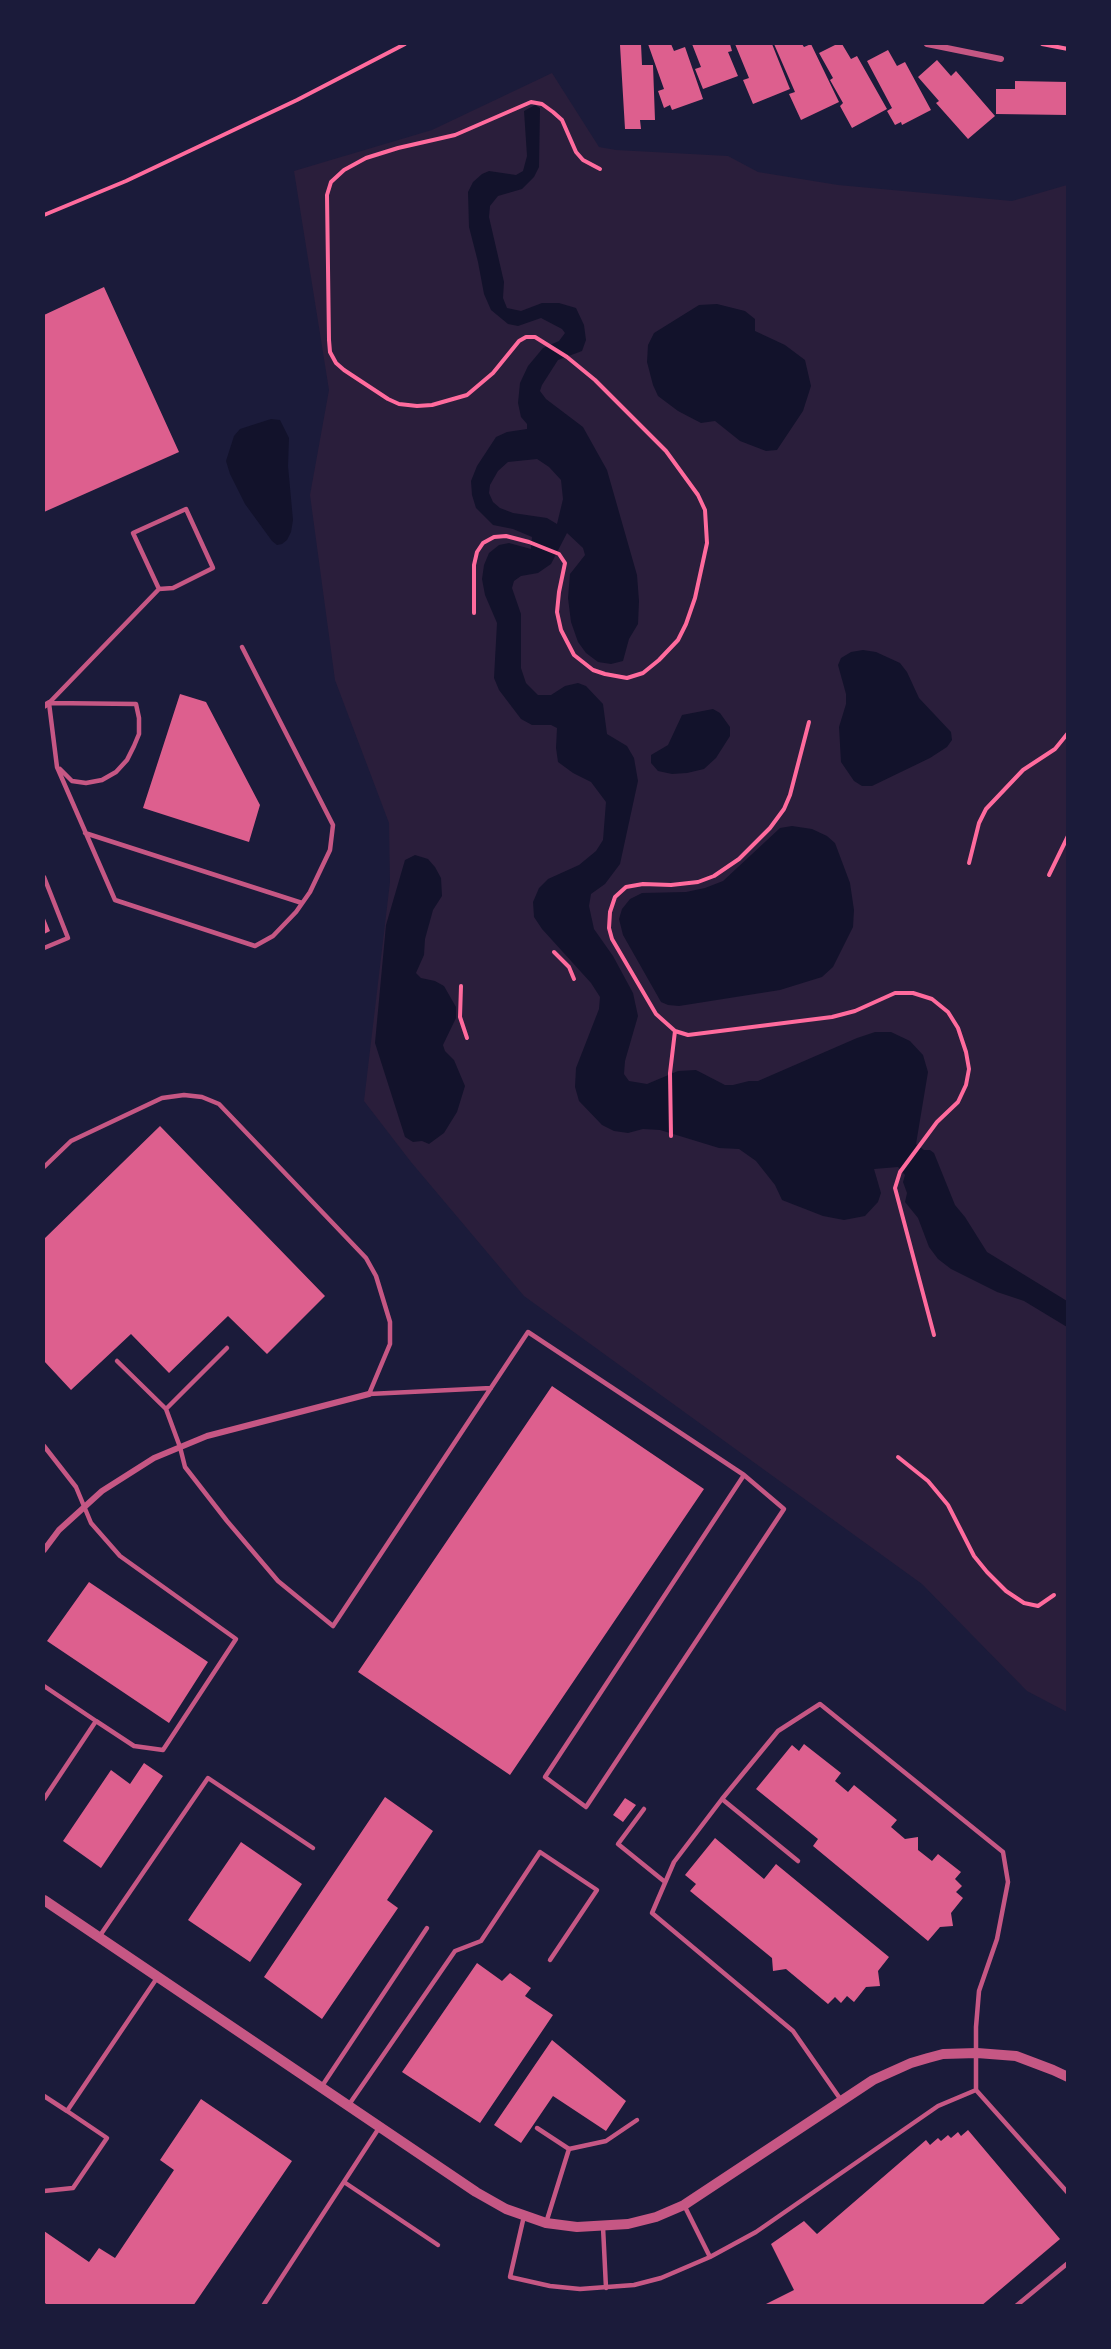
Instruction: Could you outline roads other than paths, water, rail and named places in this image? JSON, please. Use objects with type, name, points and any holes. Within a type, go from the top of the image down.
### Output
[{"type":"street","points":[[927,44],[1001,59]]},
{"type":"street","points":[[967,53],[969,44]]},
{"type":"street","points":[[44,1550],[59,1530],[84,1506],[102,1491],[153,1458],[207,1436],[369,1394]]},
{"type":"street","points":[[44,1900],[476,2192],[506,2209],[546,2223],[577,2227],[628,2224],[656,2217],[684,2205],[843,2102],[873,2080],[911,2063],[943,2055],[977,2052],[1016,2056],[1068,2077]]},
{"type":"lane","points":[[46,705],[159,589],[173,588],[213,568],[186,509],[133,533],[159,589]]},
{"type":"lane","points":[[46,705],[57,767],[115,900],[255,946],[273,936],[302,903],[320,875],[330,850],[333,825],[242,647]]},
{"type":"lane","points":[[46,705],[136,704],[139,718],[139,734],[134,746],[127,760],[116,772],[102,780],[86,783],[72,781],[57,767]]},
{"type":"lane","points":[[86,833],[302,903]]},
{"type":"lane","points":[[44,877],[68,938],[44,948]]},
{"type":"lane","points":[[44,1167],[70,1141],[162,1098],[184,1095],[202,1097],[219,1104],[366,1258],[376,1276],[390,1322],[390,1344],[369,1394],[491,1388]]},
{"type":"lane","points":[[117,1360],[166,1409],[185,1467],[227,1521],[278,1581],[333,1626],[528,1332],[744,1475],[784,1509],[586,1807],[545,1777],[744,1475]]},
{"type":"lane","points":[[166,1409],[227,1348]]},
{"type":"lane","points":[[44,1446],[76,1487],[91,1523],[120,1556],[236,1639],[163,1750],[134,1746],[44,1686]]},
{"type":"lane","points":[[843,2102],[793,2031],[652,1913],[674,1862],[722,1799],[778,1731],[820,1704],[1003,1852],[1008,1882],[997,1939],[979,1990],[976,2027],[976,2090],[1068,2193]]},
{"type":"lane","points":[[44,1799],[96,1721]]},
{"type":"lane","points":[[99,1937],[208,1778],[313,1848]]},
{"type":"lane","points":[[722,1799],[798,1861]]},
{"type":"lane","points":[[645,1809],[618,1844],[665,1882]]},
{"type":"lane","points":[[348,2106],[454,1951],[481,1941],[540,1852],[597,1890],[550,1960]]},
{"type":"lane","points":[[321,2088],[427,1928]]},
{"type":"lane","points":[[67,2111],[158,1977]]},
{"type":"lane","points":[[524,2216],[510,2277],[550,2286],[606,2288],[634,2285],[661,2278],[710,2257],[756,2232],[938,2106],[976,2090]]},
{"type":"lane","points":[[44,2096],[107,2138],[73,2188],[44,2191]]},
{"type":"lane","points":[[537,2128],[569,2149],[606,2141],[637,2120]]},
{"type":"lane","points":[[263,2306],[380,2128]]},
{"type":"lane","points":[[546,2223],[569,2149]]},
{"type":"lane","points":[[344,2182],[438,2245]]},
{"type":"lane","points":[[684,2205],[710,2257]]},
{"type":"lane","points":[[603,2227],[606,2288]]},
{"type":"lane","points":[[1017,2306],[1068,2262]]}]
